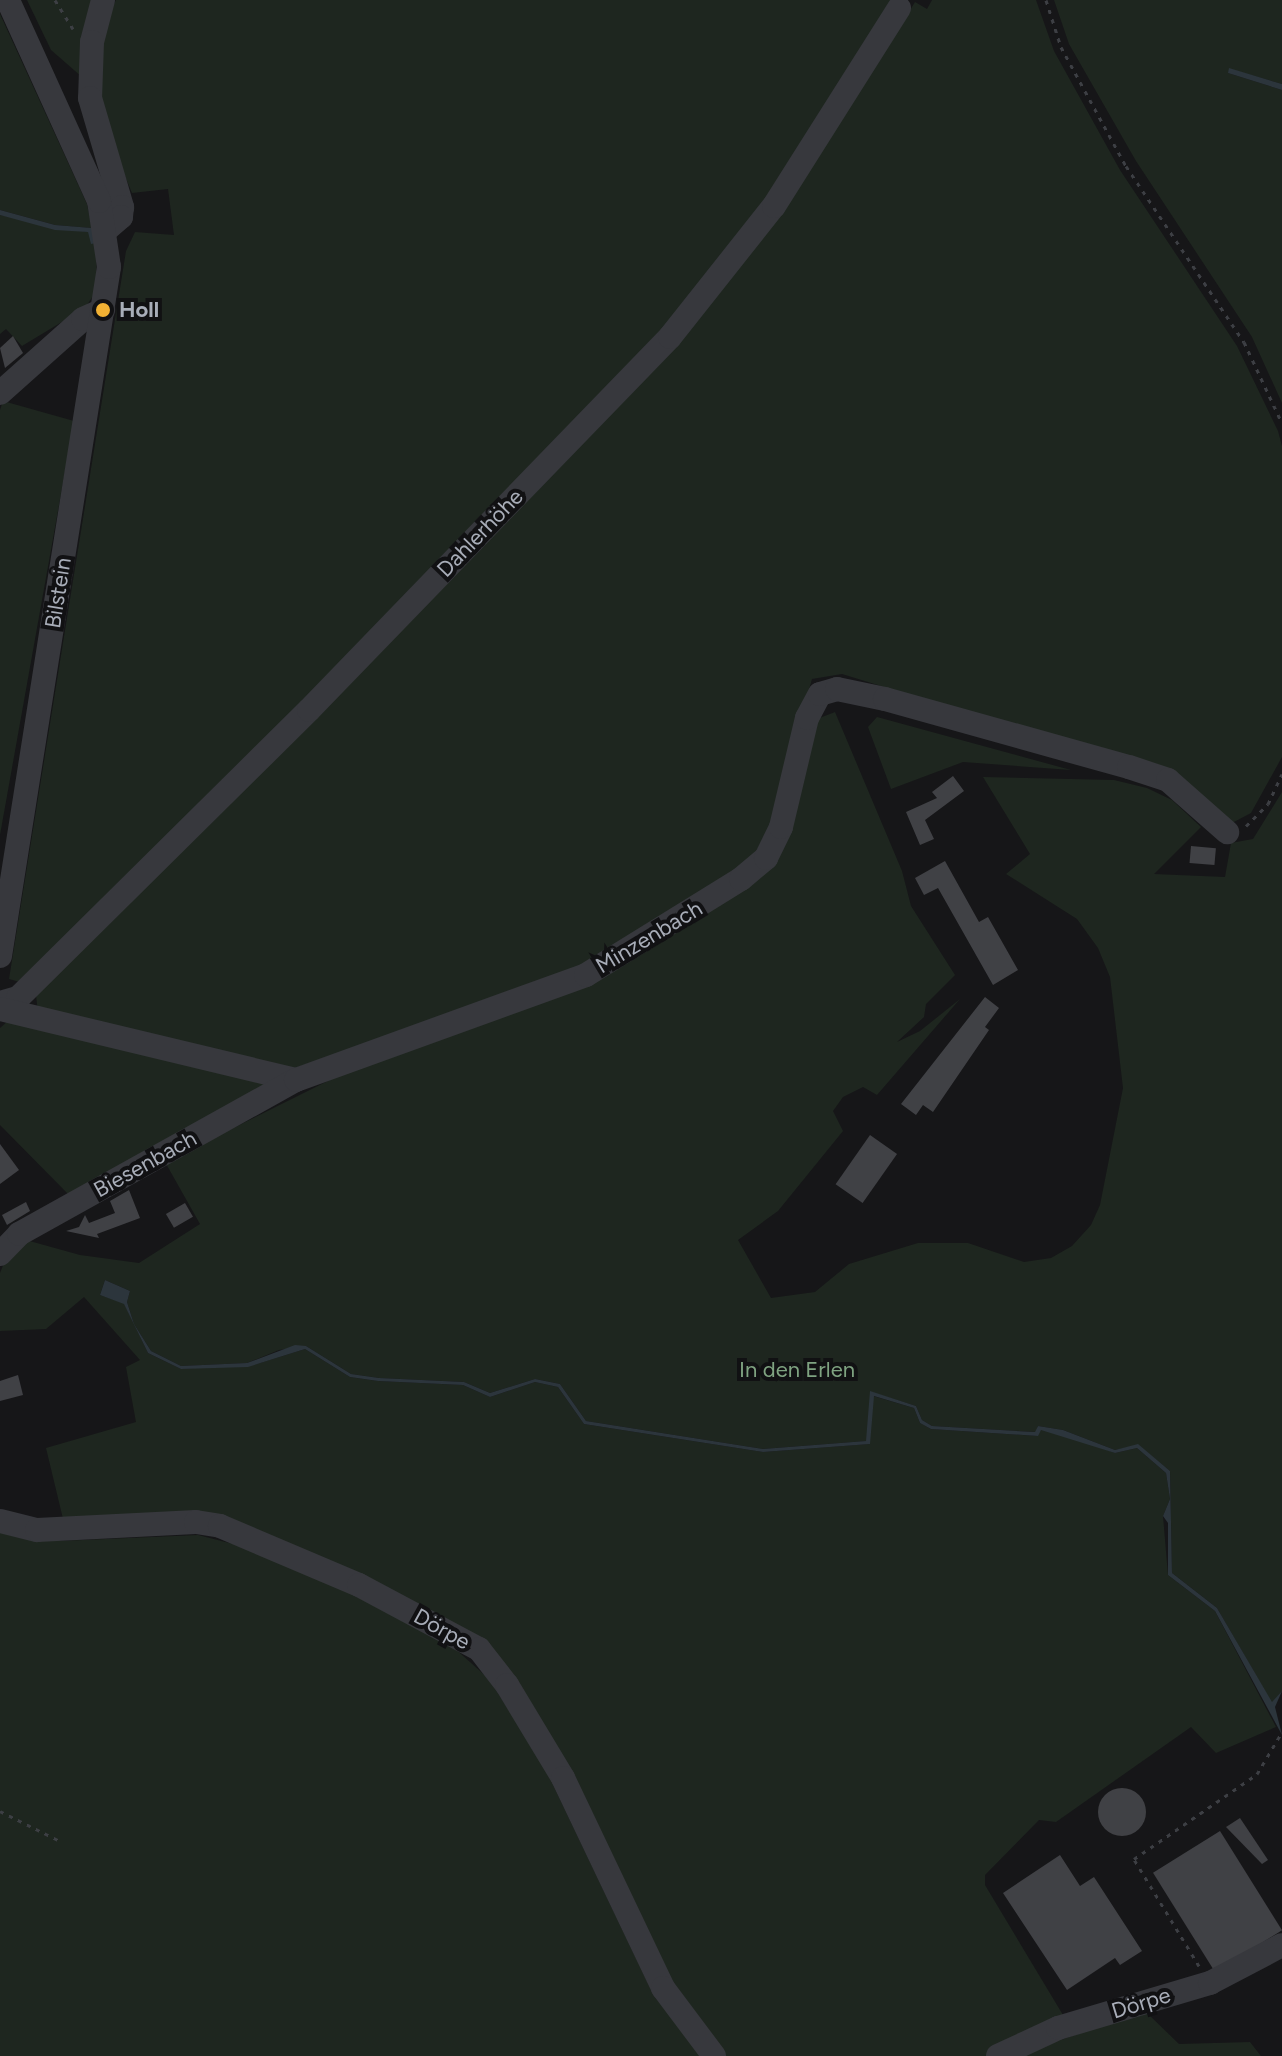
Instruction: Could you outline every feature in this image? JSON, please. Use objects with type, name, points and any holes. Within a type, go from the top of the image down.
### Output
[{"type":"street","name":"Bilstein","points":[[0,956],[103,310],[107,229],[8,0]]},
{"type":"street","name":"Bilstein","points":[[103,0],[91,55],[93,121],[122,207],[121,217],[107,229]]},
{"type":"street","name":"Dahlerhöhe","points":[[0,1003],[18,998],[298,721],[670,337],[774,206],[899,8]]},
{"type":"street","points":[[0,393],[83,319],[103,310]]},
{"type":"street","name":"Minzenbach","points":[[296,1080],[586,975],[741,879],[766,858],[781,827],[807,718],[820,694],[837,689],[1168,780],[1227,832]]},
{"type":"street","points":[[0,1009],[296,1080]]},
{"type":"street","name":"Biesenbach","points":[[0,1254],[19,1234],[296,1080]]},
{"type":"street","name":"Dörpe","points":[[0,1521],[37,1530],[196,1522],[220,1526],[359,1585],[479,1649],[507,1685],[563,1778],[645,1957],[714,2056]]},
{"type":"street","name":"Dörpe","points":[[998,2056],[1058,2028],[1210,1983],[1282,1945]]},
{"type":"path","points":[[55,0],[91,55]]},
{"type":"path","points":[[1046,0],[1061,47],[1126,166],[1244,342],[1282,423]]},
{"type":"path","points":[[1227,832],[1255,820],[1282,774]]},
{"type":"path","points":[[1210,1983],[1134,1859],[1257,1774],[1280,1734]]},
{"type":"path","points":[[0,1811],[60,1841]]},
{"type":"green space","points":[[27,0],[95,0],[82,77],[51,50]]},
{"type":"green space","points":[[116,0],[897,0],[766,201],[665,326],[302,706],[23,983],[9,979],[126,251],[135,232],[174,235],[168,189],[132,193],[102,121],[98,77],[104,24]]},
{"type":"green space","points":[[932,0],[1036,0],[1054,51],[1120,170],[1237,346],[1278,431],[1282,446],[1282,757],[1251,813],[1232,823],[1077,746],[842,674],[812,679],[770,826],[752,859],[563,977],[292,1069],[38,1013],[36,995],[682,340],[882,56],[915,2],[927,9]]},
{"type":"green space","points":[[1054,0],[1282,0],[1282,84],[1230,69],[1228,73],[1282,90],[1282,403],[1252,337],[1136,161],[1069,44]]},
{"type":"green space","points":[[0,14],[87,204],[92,228],[55,225],[0,210]]},
{"type":"green space","points":[[0,215],[88,232],[96,243],[97,290],[85,308],[22,346],[6,329],[0,334]]},
{"type":"green space","points":[[3,401],[74,421],[0,835],[0,410]]},
{"type":"green space","name":"In den Erlen","points":[[835,712],[902,871],[911,906],[955,975],[926,1004],[924,1017],[897,1042],[920,1031],[960,999],[877,1095],[863,1087],[843,1097],[833,1111],[843,1131],[778,1211],[738,1240],[771,1298],[815,1292],[849,1264],[918,1243],[968,1243],[1024,1262],[1051,1258],[1072,1246],[1091,1225],[1100,1205],[1123,1088],[1110,977],[1098,948],[1077,919],[1006,874],[1030,854],[983,777],[1114,780],[1147,788],[1172,800],[1201,827],[1154,874],[1225,877],[1231,843],[1253,839],[1282,792],[1282,1691],[1272,1703],[1217,1608],[1172,1573],[1170,1471],[1138,1445],[1115,1450],[1063,1430],[1038,1426],[1036,1432],[932,1426],[922,1420],[916,1406],[871,1392],[867,1441],[763,1449],[586,1421],[560,1384],[535,1379],[490,1393],[464,1382],[351,1374],[306,1346],[279,1350],[247,1363],[181,1366],[151,1351],[134,1325],[148,1353],[181,1369],[260,1363],[305,1349],[350,1377],[463,1385],[490,1397],[535,1382],[558,1387],[584,1424],[763,1452],[869,1444],[873,1396],[914,1408],[920,1423],[931,1429],[1037,1436],[1040,1429],[1062,1433],[1115,1453],[1137,1448],[1166,1473],[1170,1499],[1163,1516],[1168,1575],[1215,1611],[1276,1727],[1216,1753],[1191,1727],[1056,1822],[1039,1820],[985,1875],[985,1885],[1066,2020],[987,2056],[725,2056],[669,1988],[505,1668],[229,1520],[64,1523],[46,1448],[136,1422],[126,1367],[140,1360],[84,1297],[46,1329],[0,1331],[0,1273],[6,1258],[26,1240],[80,1255],[139,1263],[200,1224],[165,1162],[370,1060],[587,983],[774,862],[817,719]],"holes":[[[105,1280],[130,1291],[127,1302],[134,1324],[124,1303],[100,1295]]]},
{"type":"green space","points":[[877,717],[1071,770],[963,762],[891,789],[868,727]]},
{"type":"green space","points":[[10,1019],[273,1086],[69,1195],[0,1125],[0,1028]]},
{"type":"green space","points":[[0,1530],[60,1541],[198,1535],[241,1546],[336,1586],[452,1646],[489,1679],[544,1766],[654,1996],[702,2056],[0,2056]]},
{"type":"green space","points":[[1145,2011],[1179,2044],[1250,2042],[1261,2056],[1014,2056]]},
{"type":"shaded area","points":[[1229,68],[1282,84],[1282,90],[1228,73]]},
{"type":"shaded area","points":[[0,210],[55,225],[92,228],[96,243],[91,244],[88,232],[55,230],[0,215]]},
{"type":"shaded area","points":[[105,1280],[130,1291],[127,1302],[134,1324],[151,1351],[181,1366],[247,1363],[295,1345],[306,1346],[351,1374],[464,1382],[490,1393],[535,1379],[560,1384],[586,1421],[763,1449],[866,1441],[870,1391],[916,1406],[922,1420],[932,1426],[1035,1432],[1038,1426],[1063,1430],[1115,1450],[1138,1444],[1170,1471],[1172,1573],[1217,1608],[1272,1702],[1282,1691],[1275,1707],[1282,1735],[1215,1611],[1168,1575],[1168,1523],[1163,1516],[1170,1499],[1166,1473],[1137,1448],[1115,1453],[1041,1430],[1038,1436],[931,1429],[920,1423],[914,1408],[874,1396],[870,1444],[763,1452],[584,1424],[558,1387],[535,1382],[490,1397],[463,1385],[350,1377],[305,1349],[248,1367],[181,1369],[148,1353],[124,1304],[100,1295]]},
{"type":"building","points":[[13,336],[23,353],[5,368],[0,348]]},
{"type":"building","points":[[953,776],[964,791],[925,820],[934,839],[920,845],[906,812],[937,798],[932,792]]},
{"type":"building","points":[[1191,846],[1216,848],[1214,865],[1190,863]]},
{"type":"building","points":[[945,861],[979,922],[988,917],[1018,970],[993,985],[938,888],[924,895],[915,878]]},
{"type":"building","points":[[985,997],[999,1008],[985,1027],[989,1030],[933,1112],[923,1105],[916,1115],[901,1104]]},
{"type":"building","points":[[870,1135],[897,1154],[863,1203],[836,1184]]},
{"type":"building","points":[[0,1144],[19,1170],[0,1184]]},
{"type":"building","points":[[129,1190],[140,1218],[97,1234],[99,1238],[66,1231],[79,1227],[85,1215],[89,1223],[115,1213],[110,1201]]},
{"type":"building","points":[[26,1202],[30,1211],[7,1225],[2,1215]]},
{"type":"building","points":[[185,1203],[193,1217],[174,1228],[166,1214]]},
{"type":"building","points":[[18,1375],[23,1395],[0,1401],[0,1381]]},
{"type":"building","points":[[1122,1788],[1139,1795],[1146,1812],[1139,1829],[1122,1836],[1105,1829],[1098,1812],[1105,1795]]},
{"type":"building","points":[[1240,1818],[1268,1860],[1262,1864],[1226,1827]]},
{"type":"building","points":[[1220,1831],[1282,1930],[1215,1972],[1153,1873]]},
{"type":"building","points":[[1060,1855],[1080,1886],[1094,1877],[1142,1951],[1120,1965],[1115,1958],[1067,1990],[1003,1893]]},
{"type":"place","name":"Holl","points":[[103,310]]}]
